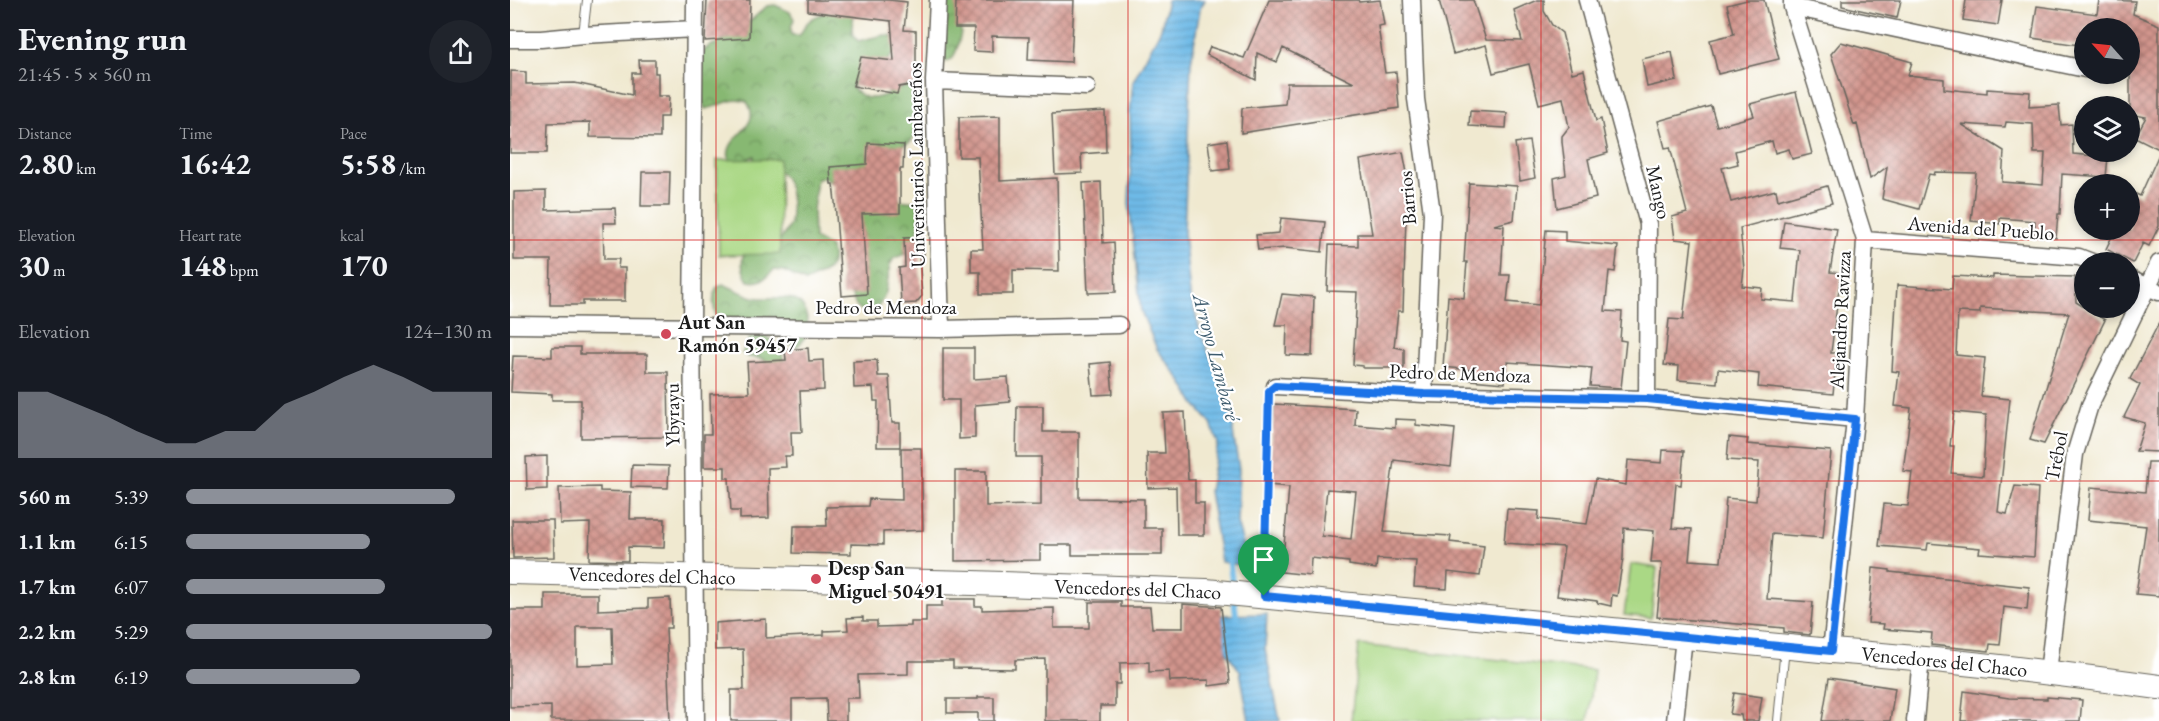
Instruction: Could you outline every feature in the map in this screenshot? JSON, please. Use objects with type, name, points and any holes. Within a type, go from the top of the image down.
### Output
[{"type":"street","name":"Ybyrayu","points":[[695,0],[692,326],[696,721]]},
{"type":"street","name":"Universitarios Lambareños","points":[[938,0],[934,81],[940,329]]},
{"type":"street","name":"Barrios","points":[[1412,0],[1416,99],[1432,213],[1424,394]]},
{"type":"street","name":"Mango","points":[[1587,0],[1648,224],[1647,399]]},
{"type":"street","points":[[1792,4],[2074,67]]},
{"type":"street","name":"Alejandro Ravizza","points":[[1792,4],[1865,240],[1855,419],[1831,651]]},
{"type":"street","points":[[510,39],[694,29]]},
{"type":"street","points":[[934,81],[1087,87]]},
{"type":"street","name":"Avenida del Pueblo","points":[[1865,240],[2074,257]]},
{"type":"street","name":"Trébol","points":[[2048,672],[2075,454],[2090,405],[2153,289],[2159,263]]},
{"type":"street","name":"Pedro de Mendoza","points":[[510,325],[940,329],[1119,325]]},
{"type":"street","name":"Pedro de Mendoza","points":[[1275,386],[1424,394],[1647,399],[1855,419]]},
{"type":"street","name":"Vencedores del Chaco","points":[[510,572],[1206,591],[1921,658],[2159,687]]},
{"type":"street","points":[[1675,721],[1684,637]]},
{"type":"street","points":[[1915,721],[1921,658]]},
{"type":"lane","points":[[583,35],[587,0]]},
{"type":"lane","points":[[1778,721],[1785,647]]},
{"type":"path","points":[[1260,596],[1269,391],[1275,386]]},
{"type":"green space","points":[[942,0],[966,0],[960,17],[961,33],[957,49],[953,58],[947,62],[941,57]]},
{"type":"green space","points":[[775,5],[790,12],[794,19],[791,27],[792,35],[800,35],[808,22],[818,15],[855,9],[852,29],[858,41],[884,35],[895,36],[899,43],[886,62],[855,79],[852,87],[859,94],[873,98],[910,85],[918,88],[919,94],[916,132],[910,142],[878,153],[875,168],[839,182],[831,183],[825,177],[817,178],[813,210],[814,239],[829,246],[832,260],[828,269],[805,282],[784,271],[774,270],[759,281],[748,281],[742,264],[747,248],[771,239],[781,239],[788,229],[791,204],[789,190],[781,173],[754,163],[754,156],[732,166],[729,156],[730,147],[750,120],[751,112],[747,102],[730,101],[705,109],[697,85],[696,58],[708,47],[724,40],[749,22],[767,6]]},
{"type":"green space","points":[[779,159],[780,254],[719,255],[717,160]]},
{"type":"green space","points":[[898,200],[917,202],[919,221],[916,240],[911,252],[894,258],[890,265],[886,292],[879,306],[863,311],[856,306],[850,291],[862,209]]},
{"type":"green space","points":[[723,284],[753,297],[786,298],[799,302],[804,308],[808,322],[803,340],[797,347],[789,344],[787,336],[721,330],[714,309],[714,294],[716,288]]},
{"type":"green space","points":[[765,336],[781,350],[783,363],[777,367],[763,359],[748,357],[742,353],[750,338]]},
{"type":"green space","points":[[1631,564],[1657,568],[1651,618],[1624,615]]},
{"type":"green space","points":[[1359,645],[1594,670],[1588,721],[1351,721]]},
{"type":"water","points":[[1167,0],[1205,0],[1200,9],[1191,63],[1184,232],[1190,295],[1201,334],[1234,413],[1233,432],[1239,469],[1237,523],[1250,566],[1221,562],[1209,491],[1218,443],[1211,424],[1157,349],[1141,311],[1129,203],[1130,113],[1133,81],[1161,29]]},
{"type":"water","points":[[1267,614],[1265,649],[1280,721],[1249,721],[1240,671],[1223,647],[1221,615]]},
{"type":"building","points":[[707,0],[750,0],[749,38],[705,41]]},
{"type":"building","points":[[808,0],[907,2],[904,30],[916,31],[916,84],[899,87],[897,94],[853,86],[861,57],[894,61],[891,21],[808,11]]},
{"type":"building","points":[[970,0],[1074,0],[1071,62],[1028,60],[1029,37],[992,36],[992,52],[973,51],[974,28],[955,28],[956,2],[970,2]]},
{"type":"building","points":[[1269,0],[1358,0],[1359,2],[1380,0],[1384,25],[1378,26],[1385,73],[1396,72],[1399,108],[1241,133],[1242,108],[1285,104],[1287,83],[1354,83],[1283,48],[1277,62],[1257,53],[1256,80],[1207,55],[1210,47],[1244,58]]},
{"type":"building","points":[[1439,0],[1473,0],[1486,40],[1522,41],[1514,10],[1537,0],[1544,0],[1544,11],[1552,25],[1562,33],[1572,73],[1584,70],[1596,121],[1601,119],[1608,153],[1588,159],[1596,198],[1557,208],[1554,178],[1566,175],[1562,136],[1569,127],[1563,98],[1539,104],[1529,64],[1493,73],[1486,45],[1453,54]]},
{"type":"building","points":[[1747,0],[1764,0],[1779,59],[1718,74],[1710,40],[1734,34],[1727,5]]},
{"type":"building","points":[[1842,0],[1901,0],[1897,18],[1842,6]]},
{"type":"building","points":[[1966,0],[2002,0],[1998,25],[1963,20]]},
{"type":"building","points":[[2099,0],[2135,1],[2133,14],[2159,25],[2159,149],[2140,140],[2140,128],[2146,117],[2140,116],[2140,96],[2130,96],[2130,84],[2140,84],[2140,18],[2074,18],[2074,44],[2032,38],[2037,6],[2097,14]]},
{"type":"building","points":[[1841,42],[1912,62],[1908,75],[1944,79],[1944,89],[1987,93],[1987,89],[2030,92],[2029,107],[2059,105],[2061,125],[2072,124],[2074,162],[2108,162],[2106,174],[2062,174],[2056,238],[2034,236],[2035,221],[2000,218],[2000,224],[1971,221],[1976,173],[1935,172],[1934,175],[1929,174],[1919,209],[1882,199],[1887,167],[1870,179],[1857,124],[1854,125],[1831,54]],"holes":[[[2006,122],[2033,124],[2034,153],[2045,153],[2043,185],[2002,182],[2004,151],[1961,124],[2005,127]]]},
{"type":"building","points":[[1672,52],[1677,80],[1647,87],[1642,59]]},
{"type":"building","points":[[639,60],[655,60],[655,73],[658,73],[658,96],[669,96],[668,117],[660,117],[660,138],[590,137],[590,122],[548,123],[547,153],[510,153],[511,71],[526,72],[526,84],[575,83],[632,95],[632,73],[640,73]]},
{"type":"building","points":[[1796,92],[1812,154],[1792,159],[1789,149],[1775,153],[1772,141],[1735,151],[1738,164],[1722,168],[1731,202],[1776,190],[1778,200],[1827,186],[1832,203],[1740,228],[1744,269],[1742,286],[1762,288],[1761,299],[1795,302],[1800,250],[1780,248],[1784,221],[1837,229],[1830,272],[1841,273],[1831,353],[1837,353],[1833,394],[1758,387],[1759,374],[1718,369],[1717,383],[1678,380],[1679,366],[1664,365],[1669,319],[1683,320],[1692,241],[1675,239],[1672,217],[1687,213],[1670,147],[1665,148],[1658,121],[1711,106],[1717,126],[1754,116],[1750,104]]},
{"type":"building","points":[[1105,111],[1106,152],[1081,154],[1082,173],[1055,174],[1052,114]]},
{"type":"building","points":[[1470,111],[1507,113],[1506,128],[1469,126]]},
{"type":"building","points":[[1000,116],[1000,181],[1057,178],[1059,271],[1013,270],[1013,294],[980,294],[980,272],[971,272],[971,249],[983,249],[978,157],[959,157],[959,117]]},
{"type":"building","points":[[1227,140],[1230,169],[1212,171],[1208,143]]},
{"type":"building","points":[[1529,141],[1535,178],[1520,181],[1515,143]]},
{"type":"building","points":[[868,143],[904,145],[903,169],[900,169],[900,213],[862,214],[867,294],[842,296],[830,167],[867,164]]},
{"type":"building","points":[[1403,152],[1412,216],[1406,217],[1403,311],[1398,311],[1394,347],[1404,349],[1404,368],[1363,368],[1363,366],[1353,365],[1357,292],[1327,291],[1329,245],[1358,246],[1358,234],[1372,234],[1360,160]]},
{"type":"building","points":[[2159,154],[2159,226],[2149,246],[2143,243],[2138,252],[2112,252],[2106,249],[2110,240],[2140,240],[2140,196]]},
{"type":"building","points":[[642,172],[670,172],[669,206],[641,206]]},
{"type":"building","points":[[1101,182],[1103,243],[1114,242],[1116,292],[1088,293],[1083,183]]},
{"type":"building","points":[[1469,183],[1517,186],[1514,220],[1494,225],[1504,226],[1501,275],[1510,275],[1507,302],[1539,305],[1546,230],[1565,231],[1565,241],[1618,246],[1615,272],[1609,271],[1605,311],[1622,312],[1620,340],[1626,341],[1621,388],[1590,386],[1592,368],[1507,362],[1505,383],[1470,380],[1471,370],[1443,367],[1448,296],[1464,298]]},
{"type":"building","points":[[546,191],[546,210],[615,208],[616,223],[603,223],[604,259],[619,259],[618,268],[625,268],[625,301],[583,301],[583,305],[550,305],[551,260],[514,260],[514,192]]},
{"type":"building","points":[[1281,218],[1325,222],[1322,252],[1285,248],[1258,250],[1256,235],[1279,233]]},
{"type":"building","points":[[923,237],[924,254],[919,254],[922,296],[916,303],[901,304],[899,268],[905,267],[904,238]]},
{"type":"building","points":[[1953,276],[2074,277],[2074,318],[2105,320],[2044,444],[2030,440],[2069,313],[1980,308],[1980,313],[1958,312],[1956,355],[1985,358],[1981,396],[2010,399],[1998,512],[2007,514],[2015,486],[2038,488],[2034,557],[1979,553],[1980,548],[1928,543],[1927,550],[1879,546],[1884,504],[1908,506],[1912,472],[1903,471],[1911,408],[1895,406],[1899,372],[1892,371],[1897,285],[1952,289]],"holes":[[[1954,412],[1986,415],[1983,476],[1951,473],[1954,446],[1950,446]]]},
{"type":"building","points":[[1282,294],[1314,297],[1312,356],[1286,355],[1287,325],[1275,325]]},
{"type":"building","points":[[2159,323],[2159,452],[2136,451],[2145,423],[2124,417],[2140,385],[2130,379]]},
{"type":"building","points":[[552,347],[580,347],[580,354],[647,354],[647,372],[668,372],[669,437],[581,438],[581,400],[552,400],[552,394],[511,392],[513,356],[552,357]]},
{"type":"building","points":[[808,348],[809,361],[823,360],[824,390],[800,391],[802,432],[791,432],[792,456],[785,456],[786,467],[768,468],[769,518],[740,519],[740,511],[731,511],[729,478],[725,478],[725,467],[704,467],[704,434],[711,434],[710,394],[749,393],[747,362],[786,360],[785,350]]},
{"type":"building","points":[[943,348],[974,348],[974,379],[1008,377],[1010,402],[975,405],[975,438],[959,439],[959,400],[943,400]]},
{"type":"building","points":[[877,360],[878,376],[889,376],[892,423],[900,423],[900,447],[877,447],[878,401],[874,401],[873,387],[854,388],[853,361]]},
{"type":"building","points":[[1110,362],[1113,394],[1093,395],[1090,364]]},
{"type":"building","points":[[1274,404],[1356,409],[1355,425],[1395,428],[1395,419],[1416,420],[1416,425],[1455,429],[1451,467],[1394,460],[1384,532],[1451,536],[1450,542],[1484,546],[1480,576],[1448,572],[1447,589],[1414,587],[1416,561],[1377,559],[1376,569],[1349,565],[1349,562],[1311,558],[1310,575],[1272,571],[1274,546],[1284,546],[1289,487],[1268,485]],"holes":[[[1327,489],[1356,491],[1351,539],[1322,536]]]},
{"type":"building","points":[[1017,406],[1043,406],[1043,432],[1079,432],[1079,498],[1144,499],[1144,528],[1162,528],[1162,555],[1072,555],[1072,545],[1040,545],[1040,560],[955,561],[955,471],[986,471],[986,506],[1041,505],[1041,457],[1016,457]]},
{"type":"building","points":[[1185,412],[1188,480],[1195,480],[1195,503],[1204,503],[1204,535],[1177,535],[1176,487],[1148,488],[1147,453],[1165,453],[1163,413]]},
{"type":"building","points":[[1729,437],[1748,439],[1747,444],[1831,451],[1823,538],[1772,534],[1767,599],[1813,602],[1810,635],[1784,632],[1784,628],[1657,617],[1662,563],[1651,563],[1654,531],[1624,528],[1623,558],[1617,596],[1612,595],[1611,606],[1597,601],[1557,596],[1564,547],[1504,543],[1507,509],[1539,511],[1538,519],[1587,524],[1595,479],[1626,485],[1628,460],[1662,463],[1663,450],[1684,451],[1681,485],[1676,484],[1672,528],[1692,529],[1689,560],[1721,562],[1726,498],[1756,501],[1759,462],[1727,460]]},
{"type":"building","points":[[901,448],[921,448],[923,530],[883,532],[883,545],[851,544],[851,554],[793,553],[794,526],[827,526],[826,507],[868,506],[869,499],[902,500]]},
{"type":"building","points":[[547,456],[547,489],[527,490],[526,457]]},
{"type":"building","points":[[2148,462],[2159,462],[2159,596],[2136,594],[2146,526],[2088,520],[2091,487],[2145,492]]},
{"type":"building","points":[[632,465],[669,466],[668,488],[631,487]]},
{"type":"building","points":[[600,487],[600,491],[631,492],[630,519],[665,519],[664,548],[628,547],[628,561],[589,560],[590,523],[560,524],[559,488]]},
{"type":"building","points":[[512,520],[553,520],[554,557],[513,558]]},
{"type":"building","points":[[1873,568],[1890,570],[1890,572],[2029,587],[2027,610],[2004,607],[2000,645],[1990,644],[1989,651],[1931,645],[1932,633],[1883,629],[1884,624],[1868,623]]},
{"type":"building","points":[[545,594],[598,594],[598,610],[648,608],[648,599],[670,598],[671,628],[666,628],[670,721],[551,720],[551,706],[510,707],[510,610],[545,610]],"holes":[[[577,627],[612,627],[613,664],[577,665]]]},
{"type":"building","points":[[942,599],[975,599],[975,606],[982,606],[982,610],[1054,608],[1054,628],[1089,628],[1089,602],[1121,602],[1121,607],[1150,607],[1152,628],[1183,628],[1183,604],[1221,607],[1230,683],[1209,686],[1209,680],[1170,681],[1169,671],[1149,672],[1149,662],[1120,663],[1120,684],[1115,684],[1115,706],[1100,706],[1100,721],[1045,721],[1045,659],[1015,660],[1015,669],[953,668],[953,661],[908,661],[908,674],[858,675],[859,698],[846,698],[846,721],[827,721],[826,698],[792,699],[792,721],[731,721],[731,690],[744,690],[743,649],[715,650],[715,623],[766,619],[766,638],[824,635],[824,631],[848,630],[847,618],[863,617],[863,621],[877,621],[877,627],[911,626],[911,622],[926,622],[926,606],[942,606]]},
{"type":"building","points":[[1829,678],[1895,688],[1890,721],[1822,721]]},
{"type":"building","points":[[1964,691],[2009,698],[2047,699],[2047,697],[2082,700],[2080,721],[1961,721]]},
{"type":"building","points":[[1734,693],[1762,697],[1758,721],[1742,721],[1741,715],[1730,714]]},
{"type":"building","points":[[978,697],[994,697],[994,721],[978,721],[978,713],[947,713],[947,699],[978,699]]},
{"type":"waterway","name":"Arroyo Lambaré","points":[[1229,557],[1233,589]]},
{"type":"waterway","name":"Arroyo Lambaré","points":[[1234,599],[1237,622]]},
{"type":"place","name":"Aut San Ramón 59457","points":[[666,334]]},
{"type":"place","name":"Desp San Miguel 50491","points":[[816,579]]},
{"type":"route","points":[[1271,387],[1424,394],[1647,399],[1855,419],[1831,651],[1264,596],[1269,391],[1271,387]]}]
